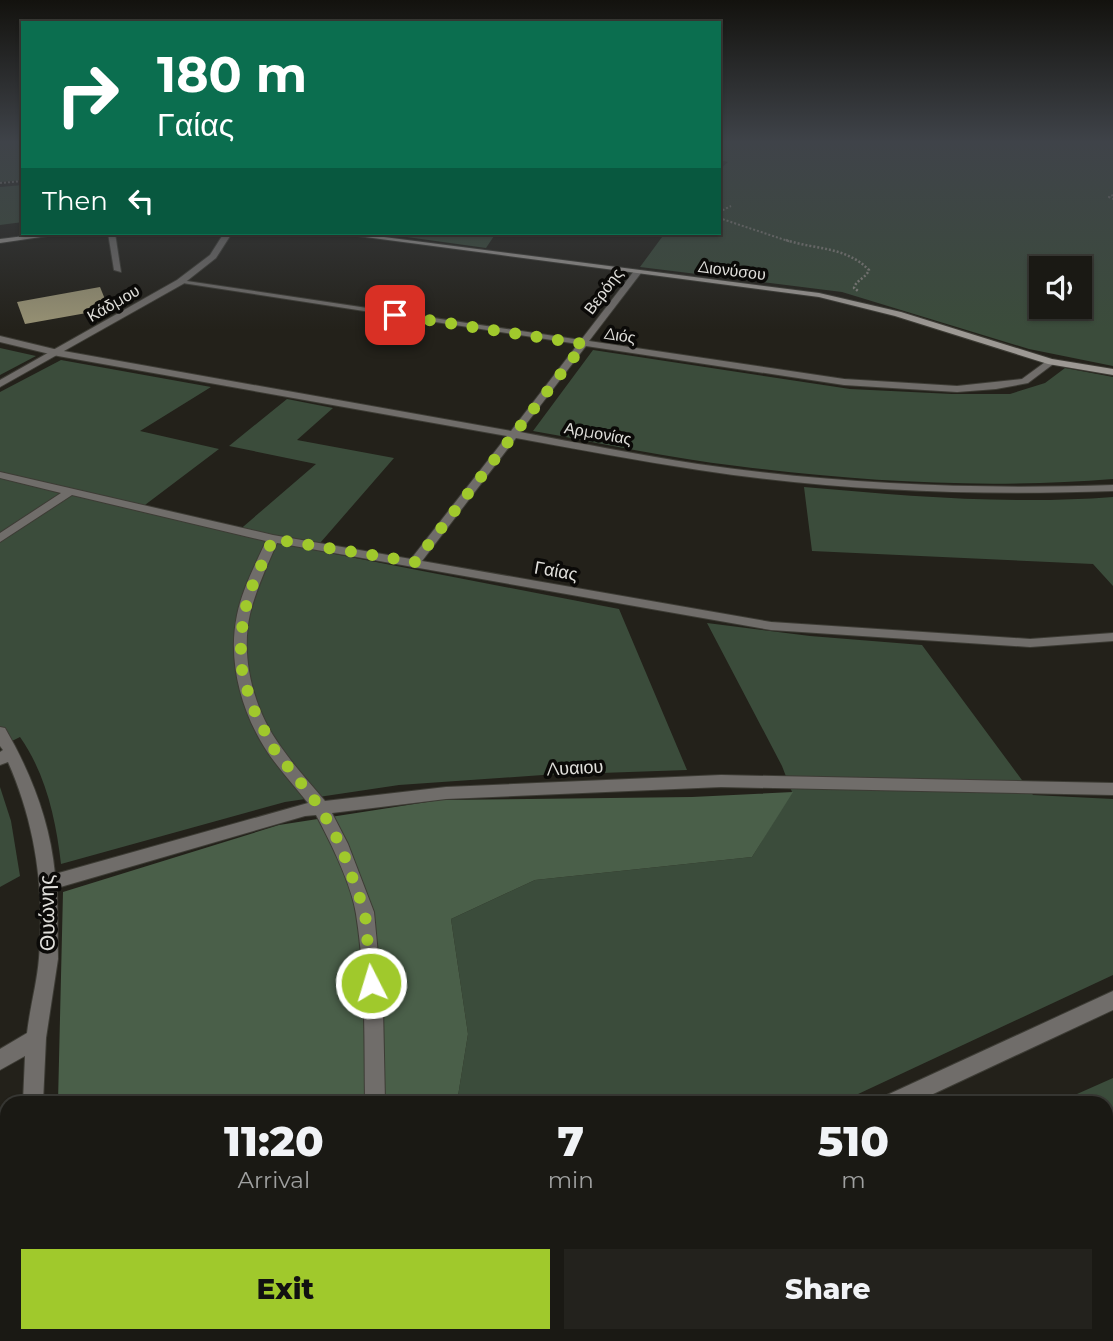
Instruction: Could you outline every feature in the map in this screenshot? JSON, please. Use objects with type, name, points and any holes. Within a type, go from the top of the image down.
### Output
[{"type":"main road","points":[[0,241],[48,235]]},
{"type":"main road","name":"Διονύσου","points":[[355,235],[841,299],[1051,362],[1113,372]]},
{"type":"street","points":[[111,235],[118,270]]},
{"type":"street","name":"Κάδμου","points":[[0,384],[58,354],[180,282],[213,256],[227,235]]},
{"type":"street","name":"Βερόης","points":[[415,562],[637,272]]},
{"type":"street","name":"Διός","points":[[180,282],[844,382],[957,389],[1025,381],[1051,362]]},
{"type":"street","name":"Αρμονίας","points":[[0,339],[58,354],[698,467],[834,483],[916,489],[1027,491],[1113,488]]},
{"type":"street","name":"Γαίας","points":[[0,475],[273,539],[771,626],[1030,643],[1113,637]]},
{"type":"street","points":[[0,538],[71,491]]},
{"type":"street","points":[[273,539],[253,584],[243,616],[240,662],[251,704],[273,748],[320,807],[340,844],[365,912],[373,1007],[376,1096]]},
{"type":"street","name":"Θυώνης","points":[[0,732],[6,756],[33,803],[49,883],[49,950],[36,1038],[33,1096]]},
{"type":"street","name":"Λυαιου","points":[[49,883],[320,807],[446,793],[721,781],[1113,789]]},
{"type":"street","points":[[907,1096],[1113,1000]]},
{"type":"street","points":[[0,1060],[36,1038]]},
{"type":"path","points":[[721,211],[731,206]]},
{"type":"path","points":[[721,219],[785,240],[848,253],[869,270],[867,275],[855,284],[854,288],[859,293]]},
{"type":"green space","points":[[0,205],[21,205],[21,222],[0,225]]},
{"type":"green space","points":[[721,205],[1113,205],[1113,366],[1029,349],[842,292],[640,267],[664,235],[721,235]]},
{"type":"green space","points":[[392,235],[495,235],[486,248]]},
{"type":"green space","points":[[0,348],[36,356],[0,375]]},
{"type":"green space","points":[[593,350],[850,389],[1010,394],[1045,383],[1065,368],[1113,377],[1113,479],[972,484],[877,480],[783,472],[685,459],[533,431]]},
{"type":"green space","points":[[61,360],[211,387],[140,431],[219,449],[137,511],[237,532],[316,464],[229,446],[287,399],[333,408],[297,440],[394,458],[314,550],[619,609],[687,770],[543,775],[399,785],[285,802],[61,864],[48,798],[37,766],[20,737],[0,747],[0,392]]},
{"type":"green space","points":[[804,487],[997,500],[1113,497],[1113,586],[1093,564],[812,551]]},
{"type":"green space","points":[[707,623],[810,636],[922,645],[1033,795],[1113,799],[1113,975],[854,1096],[458,1096],[468,1034],[451,919],[535,880],[752,857],[792,792],[782,766]]},
{"type":"green space","points":[[0,787],[11,821],[20,876],[0,887]]},
{"type":"green space","points":[[793,792],[752,857],[535,880],[451,919],[468,1034],[458,1096],[58,1096],[63,892],[279,825],[440,800],[692,797]]},
{"type":"green space","points":[[1113,1078],[1113,1096],[1072,1096]]},
{"type":"building","points":[[100,287],[109,309],[25,324],[17,302]]},
{"type":"route","points":[[371,983],[365,912],[340,844],[320,807],[273,748],[251,704],[240,662],[243,616],[253,584],[273,539],[415,562],[584,344],[395,315]]}]
